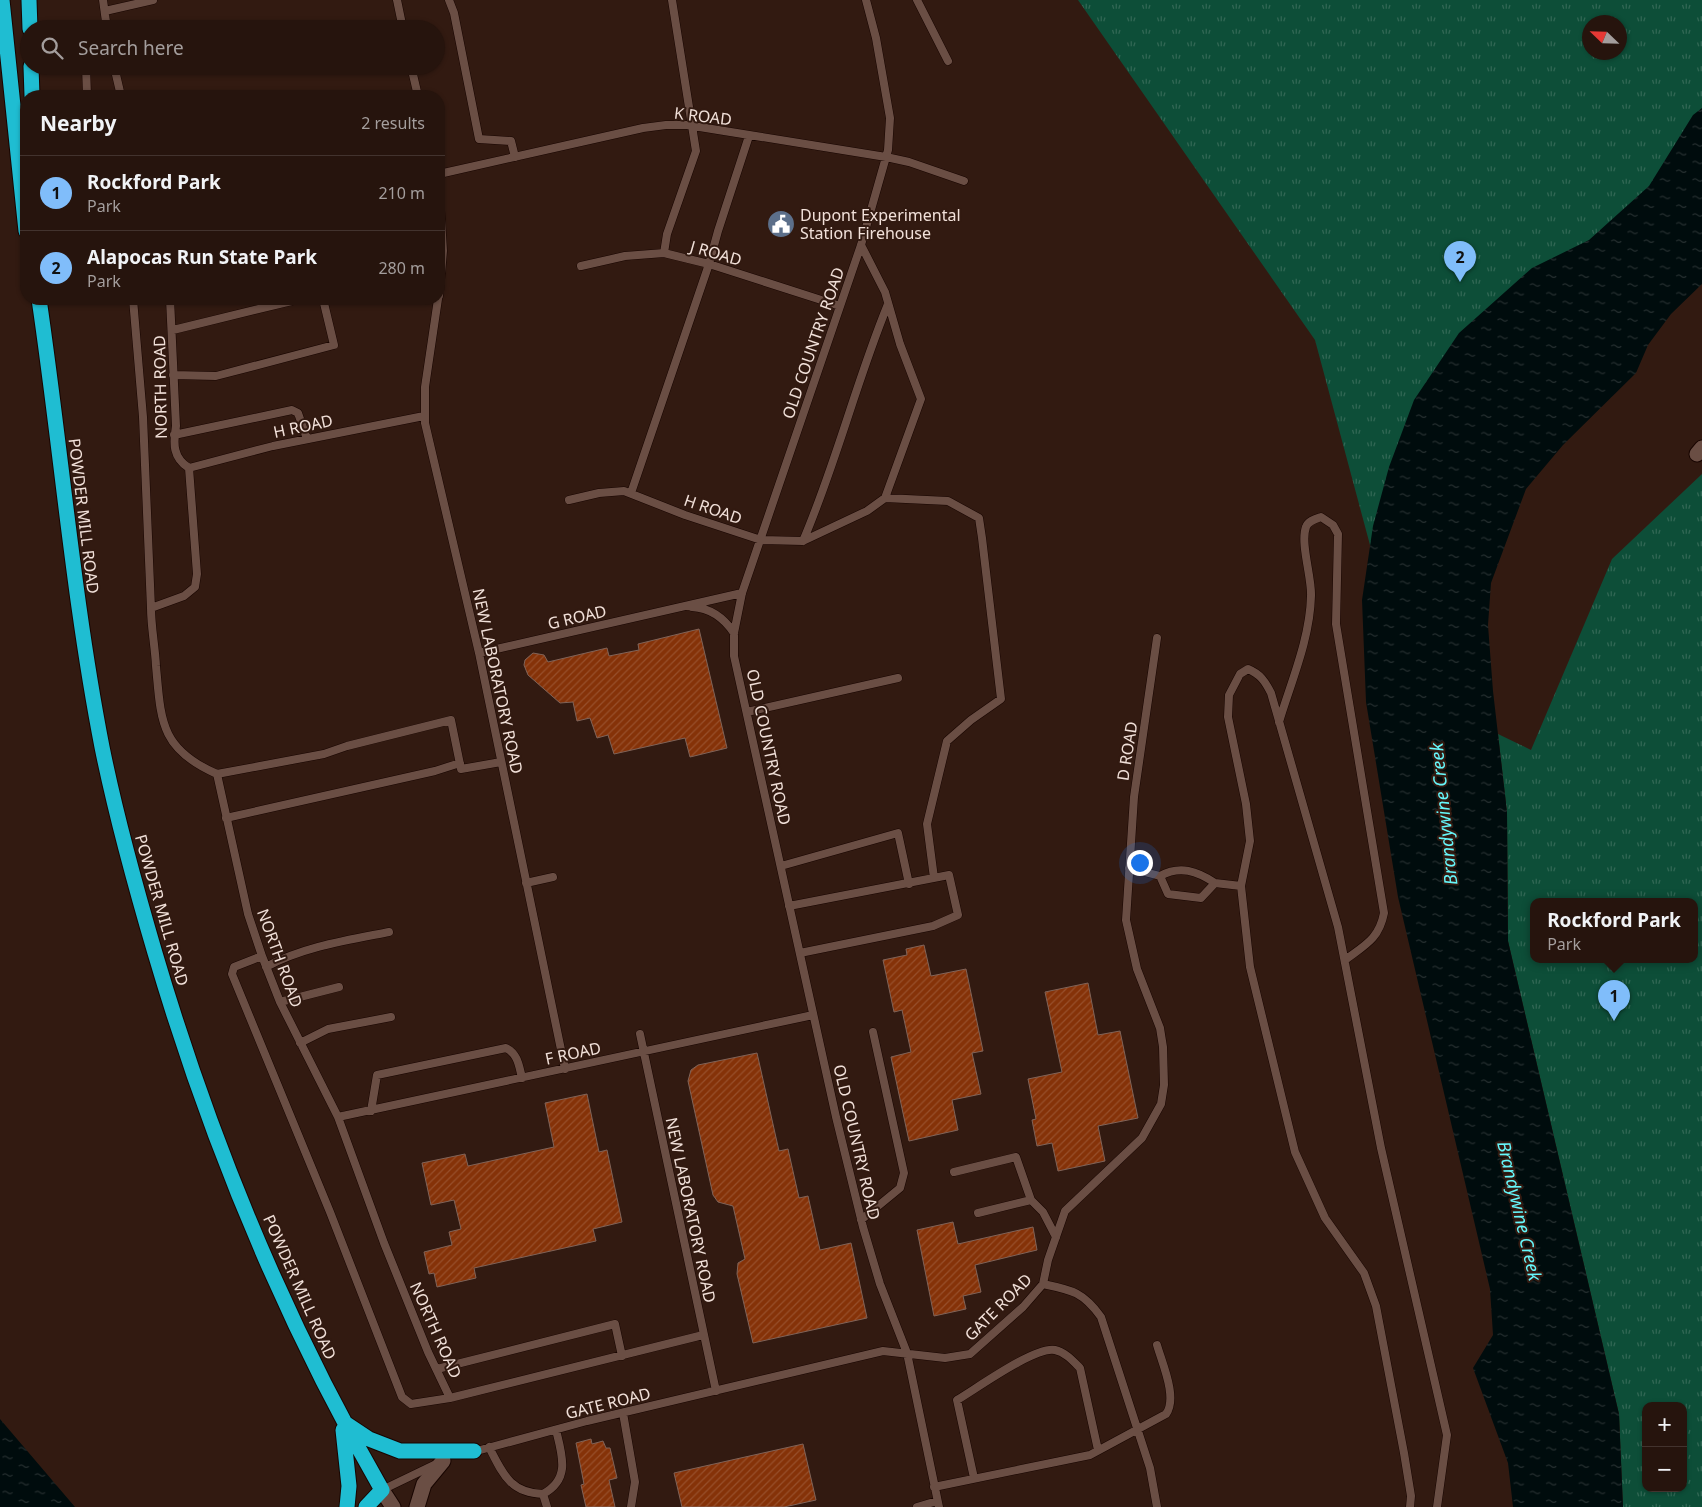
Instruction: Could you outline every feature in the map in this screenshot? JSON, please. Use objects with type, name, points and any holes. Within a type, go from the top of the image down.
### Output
[{"type":"highway","points":[[2,0],[20,173]]},
{"type":"highway","points":[[29,0],[30,20]]},
{"type":"highway","points":[[31,75],[32,90]]},
{"type":"highway","name":"POWDER MILL ROAD","points":[[41,305],[73,573],[90,681],[103,750],[132,876],[174,1017],[215,1137],[293,1318],[342,1421],[382,1490]]},
{"type":"highway","points":[[342,1421],[369,1439],[400,1451],[474,1451]]},
{"type":"highway","points":[[342,1421],[349,1486],[347,1507]]},
{"type":"highway","points":[[366,1507],[382,1490]]},
{"type":"street","points":[[417,1507],[424,1484],[442,1461]]},
{"type":"street","points":[[382,1490],[393,1507]]},
{"type":"lane","points":[[103,0],[106,20]]},
{"type":"lane","points":[[105,11],[153,0]]},
{"type":"lane","points":[[397,0],[401,20]]},
{"type":"lane","points":[[450,0],[479,139],[511,141],[515,157]]},
{"type":"lane","points":[[664,253],[667,234],[696,151],[694,127],[672,0]]},
{"type":"lane","name":"OLD COUNTRY ROAD","points":[[866,0],[876,38],[890,118],[886,157],[861,245],[742,593],[734,633],[734,656],[813,1015],[861,1220],[880,1284],[907,1353],[938,1504]]},
{"type":"lane","points":[[917,0],[948,61]]},
{"type":"lane","points":[[86,75],[87,90]]},
{"type":"lane","points":[[116,75],[120,90]]},
{"type":"lane","points":[[413,75],[417,90]]},
{"type":"lane","name":"K ROAD","points":[[445,173],[643,128],[666,125],[694,127],[886,157],[909,162],[964,181]]},
{"type":"lane","points":[[631,493],[709,264],[749,136]]},
{"type":"lane","points":[[803,541],[867,511],[885,498],[921,399],[900,344],[885,292],[861,245]]},
{"type":"lane","name":"J ROAD","points":[[581,266],[625,256],[664,253],[709,264],[840,306]]},
{"type":"lane","points":[[803,541],[819,503],[876,333],[888,304]]},
{"type":"lane","points":[[133,305],[142,417],[151,608],[158,698],[163,725],[170,739],[186,756],[198,765],[217,774],[324,754],[451,720],[461,770],[502,762]]},
{"type":"lane","name":"NORTH ROAD","points":[[171,305],[173,330],[174,435],[176,454],[182,464],[189,468]]},
{"type":"lane","points":[[173,330],[275,305]]},
{"type":"lane","points":[[173,375],[216,376],[334,345],[324,305]]},
{"type":"lane","name":"NEW LABORATORY ROAD","points":[[437,305],[424,416],[479,653],[565,1069]]},
{"type":"lane","points":[[174,435],[292,410],[298,413],[307,439]]},
{"type":"lane","name":"H ROAD","points":[[189,468],[307,439],[424,416]]},
{"type":"lane","points":[[151,608],[184,596],[195,587],[197,574],[189,468]]},
{"type":"lane","name":"H ROAD","points":[[569,500],[599,493],[624,491],[685,515],[761,540],[803,541]]},
{"type":"lane","points":[[885,498],[948,501],[979,518],[982,538],[1001,699],[971,720],[947,741],[927,824],[934,878]]},
{"type":"lane","points":[[1279,722],[1306,632],[1311,595],[1306,527],[1312,519],[1321,517],[1334,525],[1338,534],[1336,624],[1384,913],[1381,928],[1370,941],[1345,960]]},
{"type":"lane","name":"G ROAD","points":[[479,653],[742,593]]},
{"type":"lane","points":[[682,607],[696,607],[720,617],[734,633]]},
{"type":"lane","name":"D ROAD","points":[[1129,868],[1134,797],[1157,638]]},
{"type":"lane","points":[[1410,1507],[1411,1496],[1404,1453],[1376,1306],[1364,1273],[1325,1218],[1295,1152],[1250,967],[1241,886],[1250,841],[1246,804],[1228,717],[1229,695],[1240,674],[1248,669],[1256,672],[1265,681],[1279,722],[1338,927],[1380,1148],[1447,1435],[1437,1507]]},
{"type":"lane","points":[[747,712],[898,678]]},
{"type":"lane","points":[[226,818],[435,772],[460,763]]},
{"type":"lane","name":"NORTH ROAD","points":[[217,774],[248,914],[266,967],[280,1002],[338,1117],[384,1243],[436,1369],[450,1398],[704,1335]]},
{"type":"lane","points":[[781,866],[816,858],[835,849],[898,833],[909,884]]},
{"type":"lane","points":[[1129,868],[1160,876],[1173,869],[1200,874],[1215,883],[1241,886]]},
{"type":"lane","name":"GATE ROAD","points":[[382,1490],[442,1461],[474,1451],[623,1413],[883,1351],[945,1358],[970,1354],[1023,1307],[1044,1284],[1048,1260],[1065,1211],[1070,1204],[1142,1138],[1161,1104],[1164,1085],[1164,1046],[1160,1028],[1137,969],[1126,920],[1129,868]]},
{"type":"lane","points":[[789,906],[950,875],[958,915],[933,926],[800,953]]},
{"type":"lane","points":[[1160,876],[1168,894],[1201,898],[1215,883]]},
{"type":"lane","points":[[526,883],[553,877]]},
{"type":"lane","points":[[266,967],[282,958],[349,940],[389,932]]},
{"type":"lane","points":[[262,956],[234,967],[232,974],[330,1212],[402,1398],[411,1404],[450,1398]]},
{"type":"lane","points":[[280,1002],[339,987]]},
{"type":"lane","name":"F ROAD","points":[[338,1117],[813,1015]]},
{"type":"lane","points":[[300,1043],[328,1029],[391,1017]]},
{"type":"lane","points":[[861,1220],[900,1188],[904,1173],[874,1032]]},
{"type":"lane","name":"NEW LABORATORY ROAD","points":[[640,1034],[716,1391]]},
{"type":"lane","points":[[372,1111],[378,1076],[409,1067],[506,1048],[512,1051],[518,1060],[522,1078]]},
{"type":"lane","points":[[954,1172],[1016,1157],[1031,1200],[1043,1212],[1056,1237]]},
{"type":"lane","points":[[978,1214],[1031,1200]]},
{"type":"lane","points":[[1044,1284],[1069,1289],[1089,1300],[1101,1317],[1150,1468],[1157,1507]]},
{"type":"lane","points":[[436,1369],[615,1324],[622,1356]]},
{"type":"lane","points":[[934,1487],[1090,1455],[1136,1428],[1166,1414],[1170,1408],[1172,1398],[1157,1345]]},
{"type":"lane","points":[[974,1478],[957,1400],[1038,1351],[1055,1350],[1070,1358],[1080,1368],[1098,1450]]},
{"type":"lane","points":[[623,1413],[635,1482],[630,1507]]},
{"type":"lane","points":[[489,1447],[509,1482],[524,1491],[543,1494],[556,1486],[564,1472],[556,1430]]},
{"type":"lane","points":[[543,1494],[547,1507]]},
{"type":"lane","points":[[917,1507],[938,1504]]},
{"type":"green space","points":[[1078,0],[1702,0],[1702,229],[1400,543],[1370,545],[1315,340]]},
{"type":"green space","points":[[1702,474],[1702,1507],[1623,1507],[1619,1414],[1508,941],[1507,812],[1498,734],[1531,750],[1612,559]]},
{"type":"water","name":"Brandywine Creek","points":[[1702,108],[1702,284],[1671,314],[1648,345],[1636,373],[1563,445],[1526,489],[1491,583],[1488,625],[1493,691],[1507,812],[1508,941],[1619,1414],[1623,1507],[1513,1507],[1508,1463],[1473,1368],[1493,1335],[1490,1289],[1398,897],[1366,702],[1362,600],[1373,526],[1389,467],[1414,400],[1459,333],[1532,268],[1589,240],[1649,186],[1693,115]]},
{"type":"water","points":[[0,1419],[75,1507],[0,1507]]},
{"type":"building","points":[[699,629],[727,748],[690,757],[685,738],[614,754],[608,735],[597,738],[590,718],[577,721],[573,702],[560,703],[528,675],[524,665],[525,660],[533,653],[544,655],[548,662],[607,648],[609,656],[639,650],[638,644]]},
{"type":"building","points":[[924,945],[931,976],[966,969],[983,1051],[972,1053],[981,1094],[952,1100],[958,1130],[909,1141],[891,1057],[911,1052],[902,1010],[894,1012],[883,960],[907,955],[906,949]]},
{"type":"building","points":[[1088,983],[1098,1035],[1120,1031],[1138,1118],[1098,1126],[1105,1161],[1058,1171],[1052,1143],[1037,1146],[1032,1120],[1036,1119],[1028,1079],[1062,1072],[1045,992]]},
{"type":"building","points":[[757,1053],[779,1151],[788,1149],[799,1198],[808,1196],[820,1250],[851,1243],[867,1318],[753,1343],[737,1274],[738,1263],[745,1259],[733,1206],[718,1202],[713,1195],[688,1081],[691,1070],[698,1065]]},
{"type":"building","points":[[587,1094],[599,1152],[607,1150],[622,1222],[593,1229],[596,1241],[474,1268],[476,1278],[437,1287],[434,1273],[429,1274],[424,1252],[452,1245],[449,1232],[461,1229],[454,1200],[431,1205],[422,1163],[465,1154],[468,1166],[554,1147],[545,1103]]},
{"type":"building","points":[[953,1222],[958,1244],[1033,1227],[1037,1250],[975,1265],[981,1292],[963,1296],[966,1309],[934,1316],[917,1230]]},
{"type":"building","points":[[591,1439],[592,1444],[603,1441],[606,1448],[610,1448],[617,1478],[609,1480],[615,1507],[586,1507],[581,1485],[584,1484],[576,1443]]},
{"type":"building","points":[[803,1444],[816,1500],[784,1507],[682,1507],[674,1473]]},
{"type":"place","name":"Dupont Experimental Station Firehouse","points":[[781,224]]},
{"type":"place","name":"Alapocas Run State Park","points":[[1460,282]]},
{"type":"place","name":"Rockford Park","points":[[1614,1021]]}]
